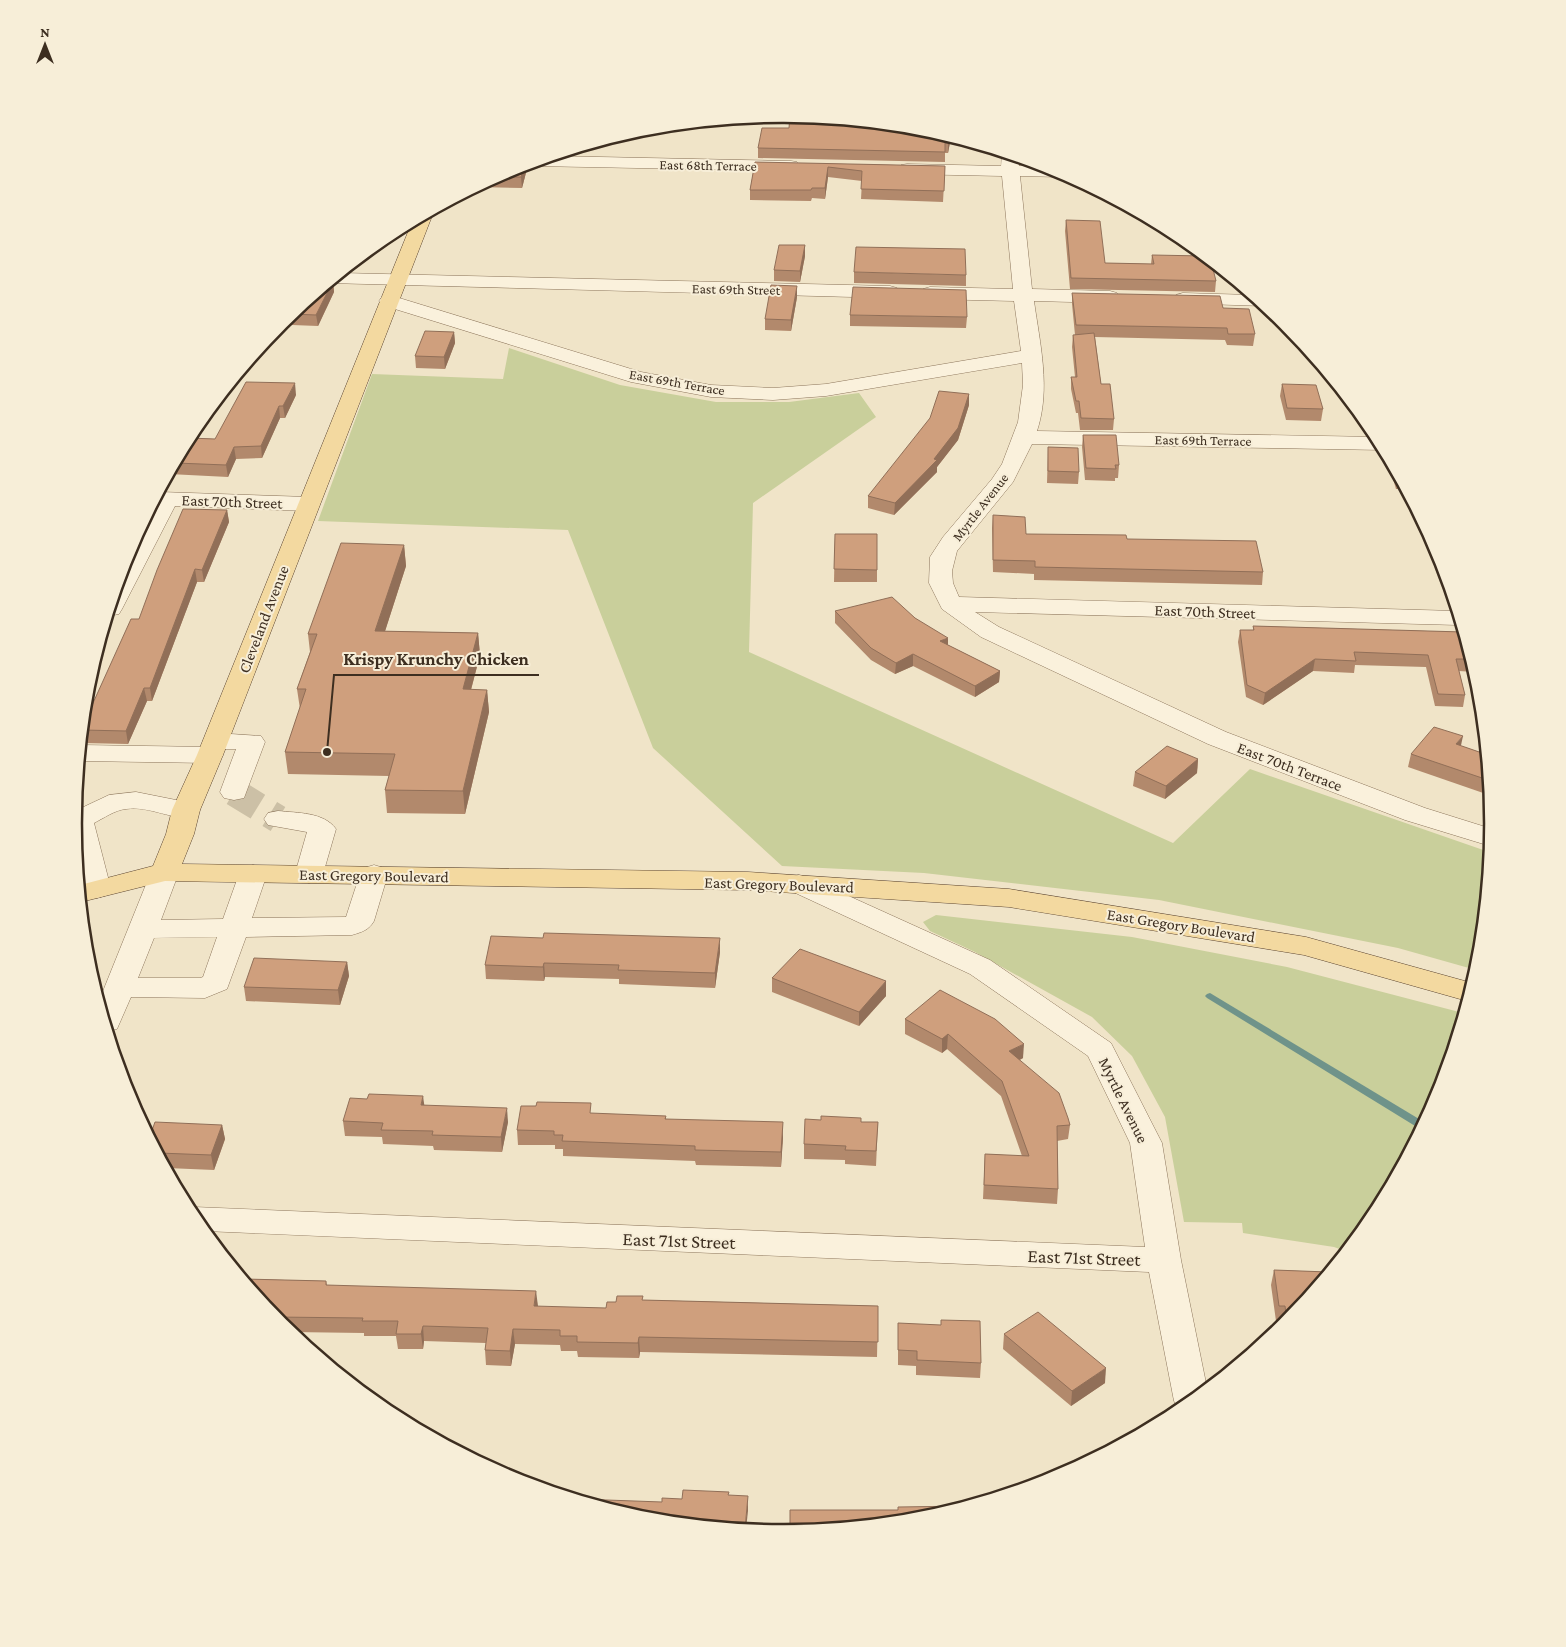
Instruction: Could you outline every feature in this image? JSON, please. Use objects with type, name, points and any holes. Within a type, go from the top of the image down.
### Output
[{"type":"main road","name":"Cleveland Avenue","points":[[165,872],[180,834],[186,810],[213,748],[419,225]]},
{"type":"main road","name":"East Gregory Boulevard","points":[[89,891],[165,872],[374,874],[799,884],[1009,898],[1306,946],[1463,990]]},
{"type":"street","name":"East 68th Terrace","points":[[554,161],[812,167]]},
{"type":"street","points":[[892,168],[1010,163]]},
{"type":"street","name":"Myrtle Avenue","points":[[1010,163],[1023,296],[1032,355],[1034,392],[1024,436],[1006,476],[942,555],[941,587],[951,604],[967,619],[990,632],[1095,681]]},
{"type":"street","name":"East 69th Street","points":[[341,281],[393,291],[1131,298]]},
{"type":"street","name":"East 69th Terrace","points":[[393,291],[638,378],[711,391],[773,394],[826,390],[1032,355]]},
{"type":"street","points":[[1161,299],[1249,301]]},
{"type":"street","name":"East 69th Terrace","points":[[1024,436],[1371,444]]},
{"type":"street","name":"East 70th Street","points":[[163,499],[308,504]]},
{"type":"street","name":"East 70th Street","points":[[951,604],[1452,618]]},
{"type":"street","name":"East 70th Terrace","points":[[1095,681],[1217,738],[1415,814],[1483,836]]},
{"type":"street","points":[[86,753],[213,748],[252,742],[241,784]]},
{"type":"street","points":[[82,829],[119,801],[136,800],[186,810]]},
{"type":"street","points":[[295,817],[322,829],[309,874]]},
{"type":"street","points":[[84,859],[89,891]]},
{"type":"street","name":"Cleveland Avenue","points":[[109,1014],[165,872]]},
{"type":"street","points":[[120,987],[205,988],[216,982],[252,874]]},
{"type":"street","points":[[142,929],[352,926],[360,921],[374,874]]},
{"type":"street","name":"Myrtle Avenue","points":[[799,884],[980,967],[1100,1050],[1146,1143],[1164,1260],[1190,1393]]},
{"type":"street","name":"East 71st Street","points":[[206,1219],[1164,1260]]},
{"type":"green space","points":[[509,348],[620,385],[716,402],[789,402],[859,393],[876,417],[753,503],[749,652],[1173,843],[1250,769],[1483,850],[1478,915],[1468,968],[1398,948],[1159,900],[924,873],[782,866],[653,748],[568,530],[318,521],[372,374],[503,379]]},
{"type":"green space","points":[[936,915],[1132,937],[1287,967],[1458,1012],[1430,1092],[1411,1133],[1390,1174],[1340,1249],[1243,1233],[1242,1223],[1184,1222],[1165,1117],[1132,1056],[1092,1017],[975,952],[930,931],[923,922]]},
{"type":"building","points":[[789,123],[829,124],[920,136],[948,143],[945,143],[945,152],[758,148],[762,128],[789,128]]},
{"type":"building","points":[[755,162],[945,166],[944,191],[861,189],[862,171],[828,167],[825,188],[812,188],[811,190],[750,190]]},
{"type":"building","points":[[1066,220],[1100,221],[1105,263],[1154,264],[1152,255],[1192,256],[1214,272],[1216,281],[1071,278]]},
{"type":"building","points":[[779,245],[805,245],[800,271],[774,270]]},
{"type":"building","points":[[856,247],[965,249],[966,275],[854,272]]},
{"type":"building","points":[[771,285],[797,286],[791,320],[765,319]]},
{"type":"building","points":[[853,287],[966,290],[967,317],[850,315]]},
{"type":"building","points":[[328,292],[316,315],[302,314]]},
{"type":"building","points":[[1072,293],[1220,296],[1223,308],[1249,309],[1255,334],[1228,334],[1227,328],[1076,325]]},
{"type":"building","points":[[425,331],[454,332],[444,357],[415,356]]},
{"type":"building","points":[[1094,333],[1101,384],[1110,384],[1114,419],[1081,418],[1079,401],[1076,401],[1071,377],[1077,377],[1073,335]]},
{"type":"building","points":[[246,382],[295,383],[283,406],[279,406],[261,446],[234,447],[226,465],[182,463],[198,438],[215,439]]},
{"type":"building","points":[[1282,384],[1316,385],[1323,409],[1287,408]]},
{"type":"building","points":[[939,391],[969,394],[958,428],[934,459],[937,460],[895,503],[868,496],[930,418]]},
{"type":"building","points":[[1083,435],[1116,435],[1119,465],[1115,465],[1116,469],[1086,468]]},
{"type":"building","points":[[1048,447],[1078,448],[1079,472],[1048,471]]},
{"type":"building","points":[[183,509],[227,510],[202,570],[195,569],[150,688],[144,688],[126,731],[88,730],[93,703],[131,619],[139,619]]},
{"type":"building","points":[[993,515],[1025,517],[1026,534],[1126,535],[1127,539],[1256,541],[1263,572],[1035,567],[1035,561],[993,560]]},
{"type":"building","points":[[835,534],[877,534],[877,570],[834,569]]},
{"type":"building","points":[[341,543],[404,545],[375,631],[478,633],[463,689],[487,690],[463,791],[385,790],[395,754],[285,752],[306,689],[297,689],[317,634],[308,634]]},
{"type":"building","points":[[892,597],[915,618],[948,638],[940,641],[1000,671],[975,686],[913,654],[896,663],[871,648],[835,611]]},
{"type":"building","points":[[1253,626],[1457,632],[1464,659],[1456,659],[1465,695],[1438,694],[1428,655],[1354,652],[1356,661],[1315,659],[1265,693],[1247,685],[1240,630],[1254,630]]},
{"type":"building","points":[[1434,727],[1463,736],[1456,744],[1480,752],[1482,778],[1411,754]]},
{"type":"building","points":[[1167,746],[1198,759],[1166,786],[1135,772]]},
{"type":"building","points":[[544,933],[720,938],[715,973],[618,970],[619,965],[544,963],[543,967],[485,965],[491,936],[543,938]]},
{"type":"building","points":[[800,949],[886,981],[859,1012],[772,978]]},
{"type":"building","points":[[254,958],[347,962],[338,990],[244,987]]},
{"type":"building","points":[[940,990],[995,1019],[1024,1044],[1009,1051],[1059,1093],[1070,1125],[1057,1126],[1058,1189],[984,1185],[985,1154],[1029,1156],[1002,1081],[948,1034],[942,1039],[905,1019]]},
{"type":"building","points":[[369,1094],[423,1096],[421,1105],[507,1108],[501,1137],[432,1135],[433,1131],[381,1130],[383,1123],[343,1121],[350,1098],[367,1099]]},
{"type":"building","points":[[537,1102],[591,1103],[590,1113],[666,1116],[665,1119],[783,1122],[781,1152],[695,1150],[695,1146],[562,1141],[563,1135],[554,1135],[554,1131],[517,1130],[521,1106],[536,1106]]},
{"type":"building","points":[[821,1116],[861,1118],[861,1122],[878,1122],[876,1151],[845,1150],[846,1146],[804,1144],[805,1119],[821,1120]]},
{"type":"building","points":[[155,1122],[222,1125],[211,1155],[165,1153],[153,1128]]},
{"type":"building","points":[[1274,1270],[1321,1272],[1286,1311],[1285,1306],[1279,1306]]},
{"type":"building","points":[[251,1279],[326,1281],[326,1285],[536,1291],[534,1306],[606,1308],[607,1302],[616,1302],[617,1296],[643,1296],[642,1300],[878,1306],[878,1342],[639,1337],[638,1343],[577,1342],[577,1336],[560,1336],[560,1330],[513,1329],[510,1351],[485,1350],[488,1328],[423,1326],[421,1334],[396,1334],[398,1321],[362,1321],[363,1318],[286,1317]]},
{"type":"building","points":[[1038,1312],[1106,1368],[1072,1391],[1004,1334]]},
{"type":"building","points":[[941,1320],[980,1321],[981,1363],[917,1360],[917,1351],[898,1350],[898,1323],[941,1325]]},
{"type":"building","points":[[683,1490],[729,1492],[728,1495],[748,1496],[746,1523],[646,1511],[601,1500],[662,1502],[662,1498],[682,1499]]},
{"type":"building","points":[[938,1506],[874,1518],[829,1523],[790,1524],[790,1510],[898,1510],[898,1507]]},
{"type":"waterway","points":[[1210,996],[1416,1122]]},
{"type":"tunnel","points":[[234,792],[278,819]]},
{"type":"place","name":"Krispy Krunchy Chicken","points":[[327,752]]}]
